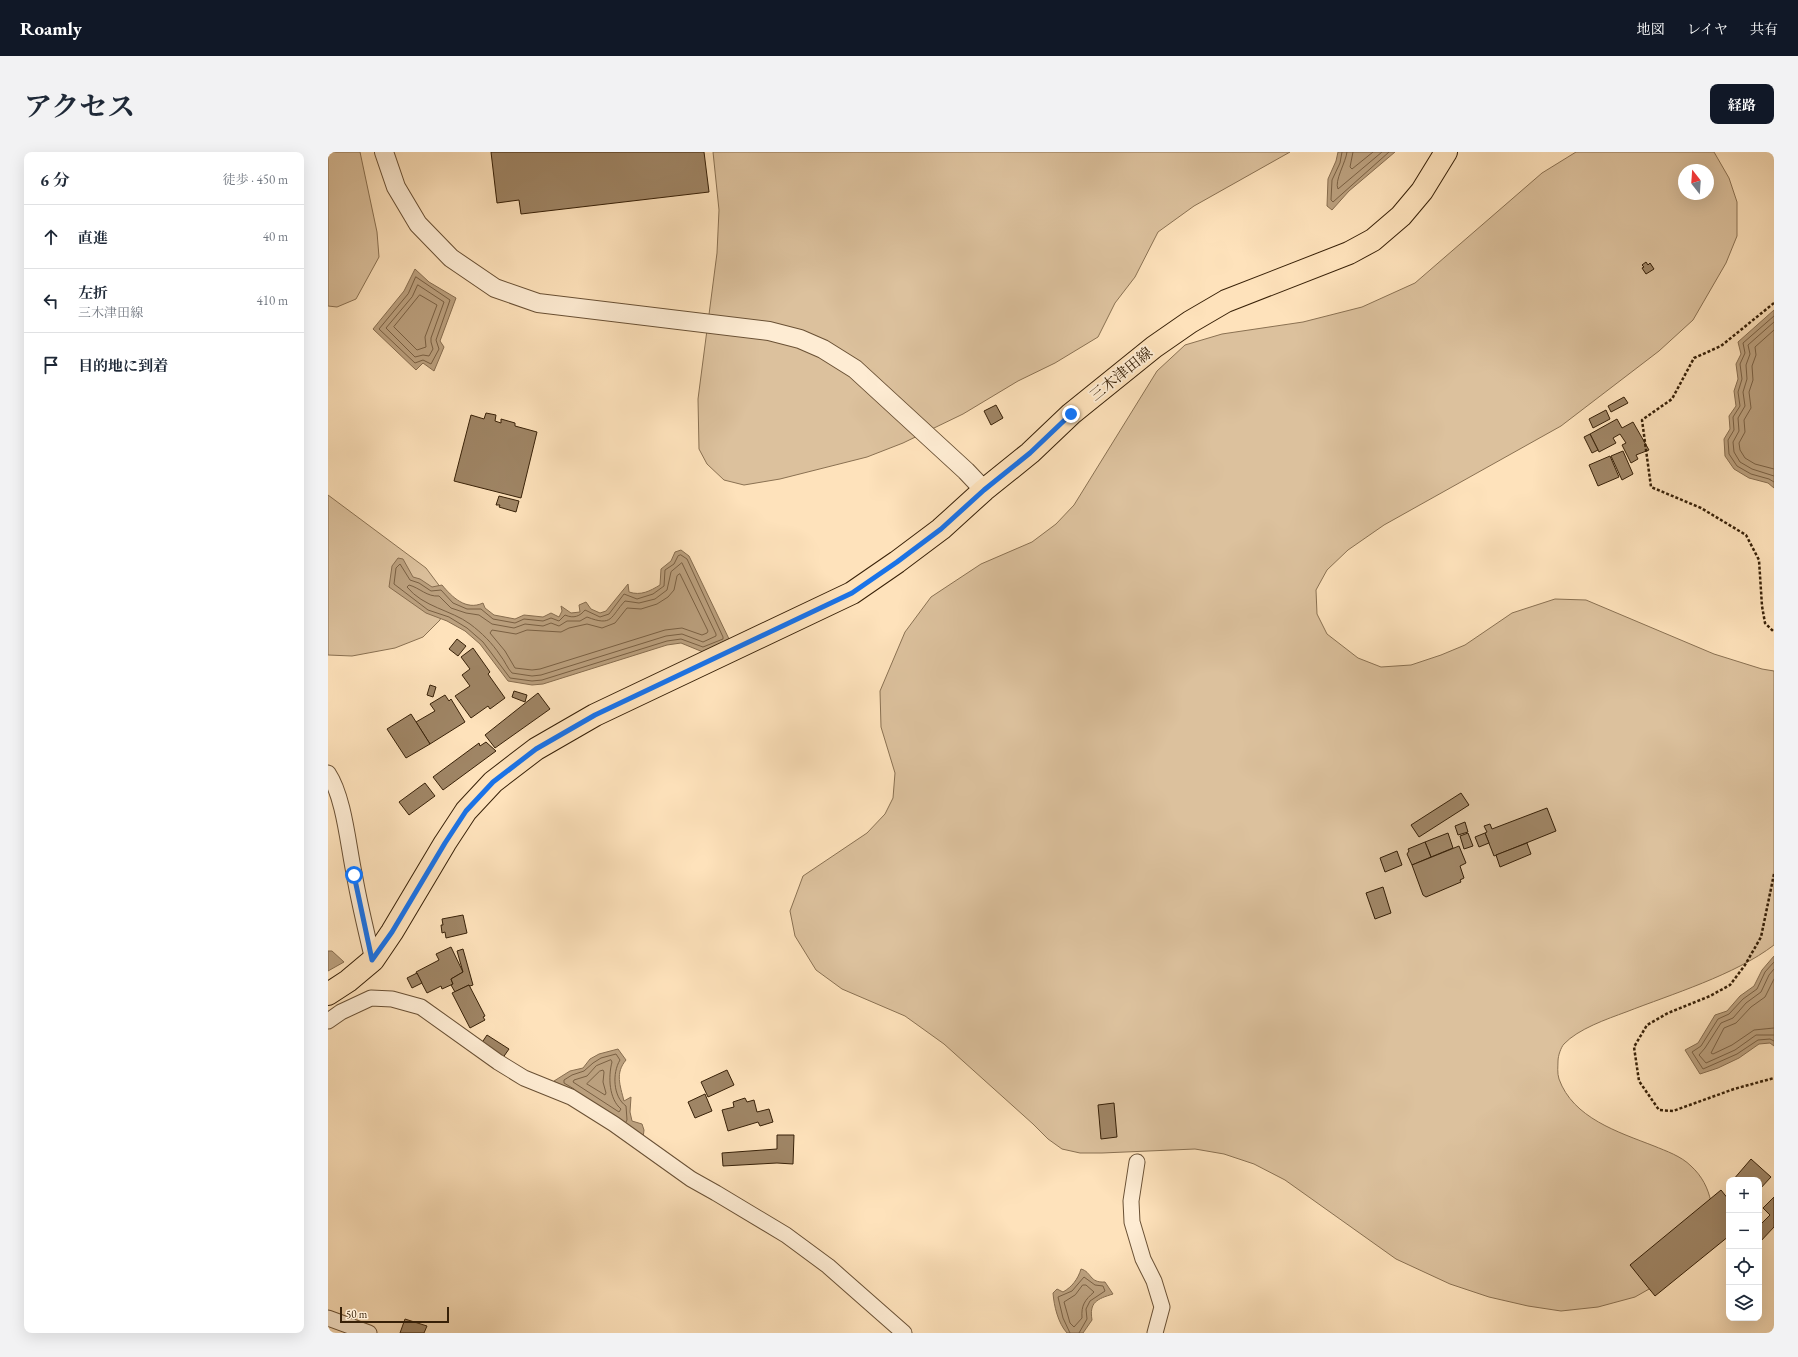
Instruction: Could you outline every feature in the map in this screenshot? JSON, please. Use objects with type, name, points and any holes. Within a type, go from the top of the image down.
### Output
[{"type":"main road","name":"三木津田線","points":[[328,994],[348,981],[372,960],[392,932],[445,843],[466,811],[493,782],[536,749],[595,715],[852,593],[941,529],[984,490],[1030,453],[1071,414],[1142,356],[1190,322],[1226,301],[1349,253],[1373,240],[1401,216],[1422,191],[1446,152]]},
{"type":"street","points":[[384,152],[396,187],[418,224],[451,258],[495,288],[538,303],[769,330],[824,348],[855,369],[966,471],[984,490]]},
{"type":"street","points":[[328,773],[334,781],[345,823],[354,875],[372,960]]},
{"type":"street","points":[[328,1021],[341,1012],[372,998],[392,999],[421,1007],[498,1062],[524,1078],[571,1098],[614,1124],[691,1180],[716,1193],[786,1235],[828,1266],[904,1333]]},
{"type":"street","points":[[1137,1162],[1131,1201],[1132,1222],[1143,1259],[1154,1281],[1162,1307],[1156,1333]]},
{"type":"street","points":[[328,1318],[369,1333]]},
{"type":"path","points":[[1774,303],[1721,346],[1694,358],[1672,399],[1642,420],[1651,487],[1701,508],[1746,535],[1759,560],[1762,606],[1765,623],[1774,632]]},
{"type":"path","points":[[1774,874],[1761,937],[1745,965],[1730,985],[1710,996],[1668,1013],[1647,1025],[1634,1047],[1639,1081],[1659,1110],[1673,1111],[1734,1089],[1774,1078]]},
{"type":"shaded area","points":[[328,152],[360,152],[377,232],[379,257],[356,299],[337,307],[328,306]]},
{"type":"shaded area","points":[[713,152],[1290,152],[1194,206],[1158,232],[1135,277],[1115,303],[1098,337],[1055,363],[1018,381],[963,414],[903,443],[867,457],[780,479],[744,485],[724,480],[707,464],[699,449],[698,399],[717,253],[719,210]]},
{"type":"shaded area","points":[[1576,152],[1714,152],[1729,178],[1737,202],[1737,236],[1726,263],[1693,320],[1659,351],[1561,426],[1384,525],[1348,550],[1327,570],[1316,590],[1317,614],[1327,634],[1358,658],[1381,667],[1411,665],[1441,655],[1465,645],[1512,613],[1555,599],[1586,600],[1714,654],[1762,669],[1774,671],[1774,945],[1741,966],[1722,975],[1585,1029],[1564,1044],[1559,1054],[1559,1079],[1566,1093],[1575,1104],[1598,1122],[1683,1159],[1701,1178],[1711,1202],[1658,1284],[1635,1297],[1598,1307],[1561,1311],[1528,1306],[1489,1297],[1450,1284],[1396,1259],[1285,1180],[1254,1164],[1224,1154],[1195,1149],[1080,1153],[1062,1149],[1048,1139],[944,1044],[905,1016],[842,989],[816,970],[795,936],[790,911],[803,876],[867,833],[885,814],[893,798],[895,773],[881,727],[880,691],[905,632],[931,597],[981,564],[1032,542],[1056,524],[1074,505],[1157,371],[1185,345],[1222,334],[1303,322],[1362,307],[1415,283],[1542,173]]},
{"type":"shaded area","points":[[328,495],[426,568],[441,588],[444,607],[440,620],[423,637],[395,648],[352,656],[328,655]]},
{"type":"water","points":[[1338,152],[1395,152],[1349,191],[1332,210],[1327,206],[1328,179],[1336,161]]},
{"type":"water","points":[[415,269],[429,282],[456,298],[440,341],[444,347],[434,371],[423,363],[416,370],[373,329],[404,291]]},
{"type":"water","points":[[1774,310],[1774,488],[1768,483],[1749,478],[1734,469],[1725,456],[1724,439],[1730,429],[1729,416],[1736,406],[1734,391],[1738,379],[1736,364],[1741,354],[1738,342]]},
{"type":"water","points":[[681,550],[689,556],[730,641],[703,652],[681,643],[667,645],[543,684],[532,685],[508,681],[480,644],[465,631],[447,621],[426,613],[389,587],[392,566],[398,558],[403,559],[413,577],[420,579],[432,587],[442,585],[450,594],[465,604],[477,605],[483,603],[485,608],[494,615],[515,619],[524,615],[543,617],[551,613],[559,617],[562,611],[561,606],[571,613],[580,612],[579,605],[586,602],[591,609],[600,613],[606,611],[628,584],[629,592],[633,593],[649,591],[660,585],[661,569],[671,561],[675,552]]},
{"type":"water","points":[[328,951],[332,951],[344,962],[328,971]]},
{"type":"water","points":[[1774,956],[1774,1046],[1770,1043],[1759,1044],[1739,1058],[1718,1068],[1700,1074],[1685,1050],[1698,1043],[1715,1015],[1727,1011],[1740,996],[1754,986],[1762,970]]},
{"type":"water","points":[[618,1049],[626,1060],[619,1074],[624,1101],[631,1097],[630,1112],[632,1121],[642,1124],[644,1130],[643,1138],[554,1081],[570,1071],[583,1068],[590,1059],[599,1054]]},
{"type":"water","points":[[1081,1269],[1085,1270],[1096,1281],[1105,1282],[1113,1294],[1095,1302],[1091,1314],[1092,1320],[1083,1333],[1067,1333],[1057,1314],[1053,1293],[1057,1289],[1063,1292],[1069,1288],[1078,1276]]},
{"type":"building","points":[[491,152],[704,152],[709,192],[521,214],[519,200],[497,203]]},
{"type":"building","points":[[1646,262],[1648,265],[1650,263],[1654,269],[1646,274],[1642,268],[1644,267],[1642,265]]},
{"type":"building","points":[[1624,397],[1628,403],[1611,412],[1608,406]]},
{"type":"building","points":[[996,405],[1003,418],[991,425],[984,411]]},
{"type":"building","points":[[1606,410],[1610,419],[1593,428],[1589,419]]},
{"type":"building","points":[[486,413],[496,415],[495,421],[501,423],[501,419],[515,423],[515,426],[537,432],[521,498],[454,481],[471,415],[484,419]]},
{"type":"building","points":[[1617,419],[1622,428],[1633,422],[1649,450],[1636,455],[1638,459],[1631,463],[1622,445],[1626,443],[1620,434],[1613,438],[1616,443],[1599,452],[1590,434]]},
{"type":"building","points":[[1590,434],[1598,450],[1592,453],[1584,437]]},
{"type":"building","points":[[1623,451],[1633,474],[1622,480],[1611,456]]},
{"type":"building","points":[[1610,456],[1619,477],[1598,486],[1589,465]]},
{"type":"building","points":[[499,496],[519,501],[516,512],[499,507],[500,505],[496,505]]},
{"type":"building","points":[[457,639],[466,646],[458,656],[449,649]]},
{"type":"building","points":[[473,648],[490,672],[488,674],[505,698],[490,709],[488,706],[471,718],[455,696],[470,686],[462,675],[470,669],[461,657]]},
{"type":"building","points":[[430,685],[436,687],[433,697],[427,695]]},
{"type":"building","points":[[514,691],[527,695],[525,702],[512,697]]},
{"type":"building","points":[[538,693],[550,709],[495,748],[485,735]]},
{"type":"building","points":[[445,695],[449,701],[451,699],[465,722],[430,744],[416,722],[435,711],[430,704]]},
{"type":"building","points":[[411,714],[430,744],[406,758],[387,729]]},
{"type":"building","points":[[486,742],[496,751],[443,790],[433,777],[479,743],[480,746]]},
{"type":"building","points":[[425,783],[435,796],[409,815],[399,802]]},
{"type":"building","points":[[1461,793],[1469,805],[1419,837],[1411,825]]},
{"type":"building","points":[[1547,808],[1556,831],[1494,856],[1485,833],[1487,832],[1484,826],[1490,824],[1492,829]]},
{"type":"building","points":[[1465,822],[1468,832],[1458,835],[1455,826]]},
{"type":"building","points":[[1448,833],[1453,848],[1431,857],[1425,842]]},
{"type":"building","points":[[1468,833],[1473,846],[1464,849],[1460,836]]},
{"type":"building","points":[[1485,833],[1489,843],[1479,847],[1475,837]]},
{"type":"building","points":[[1425,842],[1431,857],[1412,865],[1407,854],[1409,851],[1408,849]]},
{"type":"building","points":[[1527,843],[1531,854],[1500,867],[1496,855]]},
{"type":"building","points":[[1459,846],[1466,863],[1460,866],[1464,878],[1460,880],[1461,882],[1426,897],[1423,895],[1412,865]]},
{"type":"building","points":[[1397,851],[1402,865],[1385,872],[1380,858]]},
{"type":"building","points":[[1383,887],[1391,913],[1375,919],[1366,893]]},
{"type":"building","points":[[463,915],[467,933],[446,938],[445,932],[442,933],[442,919]]},
{"type":"building","points":[[451,947],[463,972],[451,979],[453,984],[442,989],[441,986],[427,993],[416,972],[439,960],[436,954]]},
{"type":"building","points":[[463,949],[473,985],[469,985],[455,992],[451,985],[453,984],[451,979],[463,972],[457,951]]},
{"type":"building","points":[[417,973],[422,983],[412,988],[407,978]]},
{"type":"building","points":[[469,985],[485,1016],[483,1017],[485,1020],[470,1028],[452,993]]},
{"type":"building","points":[[487,1035],[509,1049],[502,1059],[481,1044]]},
{"type":"building","points":[[727,1070],[734,1085],[708,1097],[701,1082]]},
{"type":"building","points":[[705,1094],[712,1111],[695,1118],[688,1102]]},
{"type":"building","points":[[745,1098],[747,1102],[754,1100],[757,1112],[769,1109],[773,1122],[760,1126],[758,1122],[728,1131],[722,1110],[734,1107],[733,1102]]},
{"type":"building","points":[[1114,1103],[1117,1137],[1101,1139],[1098,1105]]},
{"type":"building","points":[[777,1135],[794,1135],[793,1164],[777,1163],[723,1166],[722,1153],[777,1149]]},
{"type":"building","points":[[1751,1159],[1771,1177],[1762,1187],[1762,1177],[1736,1177]]},
{"type":"building","points":[[1721,1190],[1726,1196],[1726,1238],[1655,1296],[1630,1265]]},
{"type":"building","points":[[1774,1197],[1774,1227],[1762,1240],[1762,1223],[1770,1215],[1763,1208]]},
{"type":"building","points":[[405,1319],[427,1326],[424,1333],[400,1333]]},
{"type":"route","points":[[354,875],[372,960],[392,932],[445,843],[466,811],[493,782],[536,749],[595,715],[852,593],[941,529],[984,490],[1030,453],[1071,414]]}]
